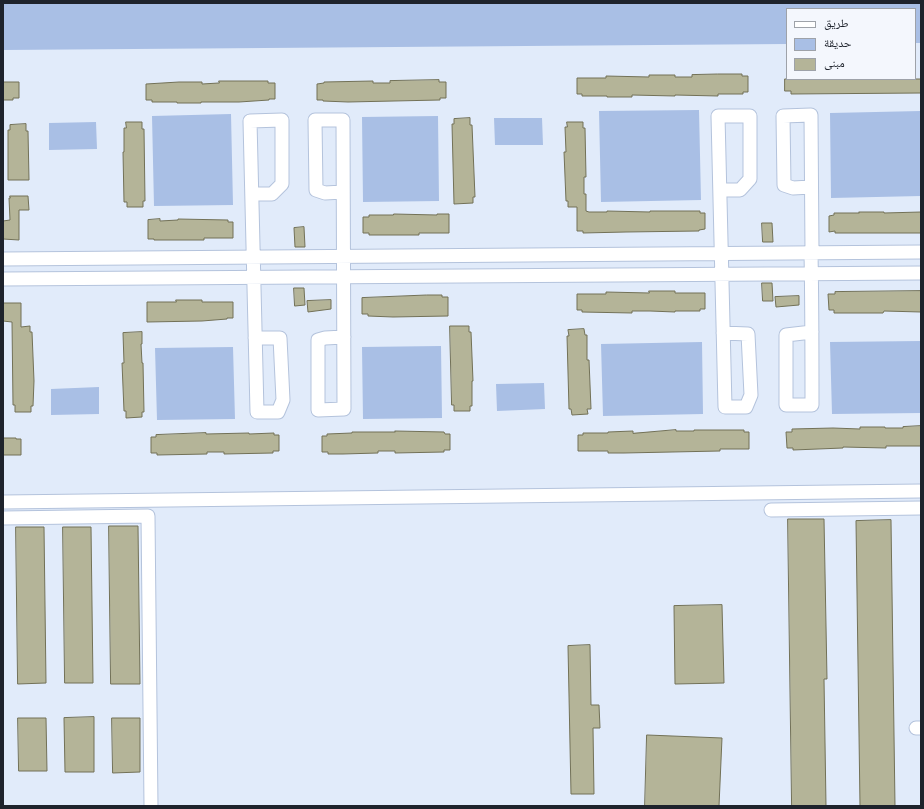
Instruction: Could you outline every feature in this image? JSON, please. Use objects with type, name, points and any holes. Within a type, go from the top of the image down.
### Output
[{"type":"lane","points":[[811,187],[793,188],[784,185],[783,116],[811,115],[812,253],[812,273],[812,332],[812,405],[786,405],[786,335],[812,332]]},
{"type":"lane","points":[[720,190],[740,190],[750,179],[750,116],[718,116],[720,190],[722,253],[723,333],[725,407],[746,407],[751,395],[748,334],[723,333]]},
{"type":"lane","points":[[252,194],[272,194],[282,184],[282,120],[250,121],[252,194],[254,257],[255,338],[257,412],[278,412],[283,400],[280,338],[255,338]]},
{"type":"lane","points":[[343,192],[325,193],[316,190],[315,120],[343,120],[344,256],[344,277],[344,337],[344,409],[318,410],[318,340],[344,337]]},
{"type":"lane","points":[[3,259],[921,252]]},
{"type":"lane","points":[[519,255],[520,275]]},
{"type":"lane","points":[[3,279],[921,273]]},
{"type":"lane","points":[[3,502],[921,491]]},
{"type":"lane","points":[[771,510],[921,508]]},
{"type":"lane","points":[[3,518],[148,516],[151,806]]},
{"type":"green space","points":[[3,3],[921,3],[921,43],[916,43],[916,8],[786,8],[786,44],[3,50]]},
{"type":"green space","points":[[699,110],[701,200],[601,202],[599,111]]},
{"type":"green space","points":[[921,111],[921,196],[831,198],[830,113]]},
{"type":"green space","points":[[231,114],[233,205],[154,206],[152,116]]},
{"type":"green space","points":[[438,116],[439,201],[363,202],[362,117]]},
{"type":"green space","points":[[494,118],[542,118],[543,145],[495,145]]},
{"type":"green space","points":[[96,122],[97,149],[49,150],[49,123]]},
{"type":"green space","points":[[921,341],[921,413],[832,414],[830,342]]},
{"type":"green space","points":[[702,342],[703,414],[603,416],[601,344]]},
{"type":"green space","points":[[441,346],[442,418],[363,419],[362,347]]},
{"type":"green space","points":[[233,347],[235,419],[157,420],[155,348]]},
{"type":"green space","points":[[544,383],[545,409],[497,411],[496,384]]},
{"type":"green space","points":[[99,387],[99,414],[51,415],[51,389]]},
{"type":"building","points":[[742,74],[742,76],[748,76],[748,92],[743,92],[743,94],[718,94],[718,96],[632,95],[632,97],[607,97],[582,96],[582,94],[577,94],[577,78],[606,78],[606,76],[649,77],[649,75],[675,75],[675,77],[692,77],[692,75]]},
{"type":"building","points":[[785,79],[921,79],[921,93],[791,94],[791,91],[785,91]]},
{"type":"building","points":[[439,80],[439,82],[446,82],[446,98],[440,98],[440,100],[348,102],[317,100],[317,84],[324,82],[373,81],[373,83],[390,83],[390,81]]},
{"type":"building","points":[[219,81],[268,81],[268,83],[275,83],[275,99],[201,103],[152,102],[152,100],[146,100],[146,84],[202,82],[202,84],[219,83]]},
{"type":"building","points":[[3,82],[19,82],[19,98],[13,98],[13,100],[3,100]]},
{"type":"building","points":[[470,118],[470,125],[472,125],[475,197],[473,197],[473,203],[454,204],[452,124],[454,124],[454,119]]},
{"type":"building","points":[[126,122],[142,122],[142,129],[144,129],[145,201],[143,201],[143,207],[127,207],[127,202],[124,202],[123,152],[124,128],[126,128]]},
{"type":"building","points":[[567,122],[583,122],[583,128],[585,128],[586,177],[584,177],[584,194],[586,194],[586,211],[700,211],[700,213],[705,213],[705,229],[699,231],[583,233],[583,231],[577,231],[577,207],[568,207],[568,201],[566,201],[564,152],[566,152],[565,127],[567,127]]},
{"type":"building","points":[[26,124],[26,131],[28,131],[29,180],[8,180],[8,130],[10,130],[10,125]]},
{"type":"building","points":[[10,196],[28,196],[29,210],[19,210],[19,240],[3,239],[3,221],[10,220]]},
{"type":"building","points":[[921,212],[921,233],[829,232],[829,216],[834,215],[834,213]]},
{"type":"building","points":[[449,214],[449,233],[419,233],[419,235],[369,235],[369,233],[363,233],[363,217],[369,217],[369,215]]},
{"type":"building","points":[[160,219],[160,221],[178,219],[228,220],[228,222],[233,222],[233,238],[204,238],[204,240],[148,239],[148,220]]},
{"type":"building","points":[[762,223],[772,223],[773,242],[763,242]]},
{"type":"building","points":[[304,227],[305,247],[295,247],[294,228]]},
{"type":"building","points":[[762,283],[772,283],[773,301],[763,301]]},
{"type":"building","points":[[294,288],[304,288],[305,305],[295,306]]},
{"type":"building","points":[[649,291],[705,293],[705,309],[700,309],[700,311],[675,312],[632,311],[632,313],[582,312],[582,310],[577,310],[577,294],[606,294],[606,292],[649,293]]},
{"type":"building","points":[[921,291],[921,312],[884,311],[883,313],[834,313],[834,310],[829,310],[828,294],[835,294],[835,292]]},
{"type":"building","points":[[442,295],[442,297],[448,297],[448,316],[393,317],[368,316],[368,314],[362,314],[362,298]]},
{"type":"building","points":[[799,296],[799,305],[776,307],[775,297]]},
{"type":"building","points":[[176,300],[233,302],[233,318],[202,321],[147,322],[147,302],[176,302]]},
{"type":"building","points":[[331,300],[331,309],[308,312],[307,301]]},
{"type":"building","points":[[3,303],[21,303],[21,327],[30,326],[30,332],[32,332],[34,381],[33,406],[31,406],[31,412],[15,412],[15,405],[13,405],[12,322],[3,321]]},
{"type":"building","points":[[450,326],[469,326],[469,332],[471,332],[473,381],[472,406],[470,406],[470,411],[454,411],[454,405],[452,405]]},
{"type":"building","points":[[584,329],[585,335],[587,335],[587,360],[589,360],[591,409],[587,409],[588,414],[572,415],[571,409],[569,409],[567,336],[569,336],[568,330]]},
{"type":"building","points":[[142,332],[141,344],[144,412],[142,412],[142,417],[126,418],[126,411],[124,411],[122,363],[124,363],[123,333]]},
{"type":"building","points":[[921,426],[921,446],[886,446],[886,448],[843,447],[793,450],[793,448],[787,448],[786,432],[792,432],[792,429],[860,429],[860,427],[903,428]]},
{"type":"building","points":[[676,430],[744,430],[744,432],[749,432],[749,449],[624,453],[608,453],[608,451],[578,451],[578,435],[583,435],[583,433],[633,431],[633,433]]},
{"type":"building","points":[[395,431],[444,432],[445,434],[450,434],[450,450],[444,450],[444,452],[395,453],[395,451],[378,451],[378,453],[343,454],[328,454],[328,452],[322,452],[322,436],[327,436],[327,434]]},
{"type":"building","points":[[274,433],[274,435],[279,435],[279,451],[273,451],[273,453],[224,454],[224,452],[207,452],[207,454],[157,455],[157,453],[151,453],[151,437],[156,437],[156,435]]},
{"type":"building","points":[[3,438],[21,439],[21,455],[3,455]]},
{"type":"building","points":[[788,519],[824,519],[827,679],[824,679],[826,806],[792,806]]},
{"type":"building","points":[[891,520],[895,806],[860,806],[856,521]]},
{"type":"building","points":[[109,526],[138,526],[140,684],[111,684]]},
{"type":"building","points":[[16,527],[44,527],[46,683],[18,684]]},
{"type":"building","points":[[63,527],[91,527],[93,683],[65,683]]},
{"type":"building","points":[[722,605],[724,683],[675,684],[674,606]]},
{"type":"building","points":[[590,645],[591,705],[599,705],[600,728],[593,728],[594,794],[571,794],[568,646]]},
{"type":"building","points":[[94,717],[94,772],[65,772],[64,718]]},
{"type":"building","points":[[18,718],[46,718],[47,771],[19,771]]},
{"type":"building","points":[[112,718],[140,718],[140,772],[113,773]]},
{"type":"building","points":[[647,735],[722,738],[719,806],[645,806]]}]
